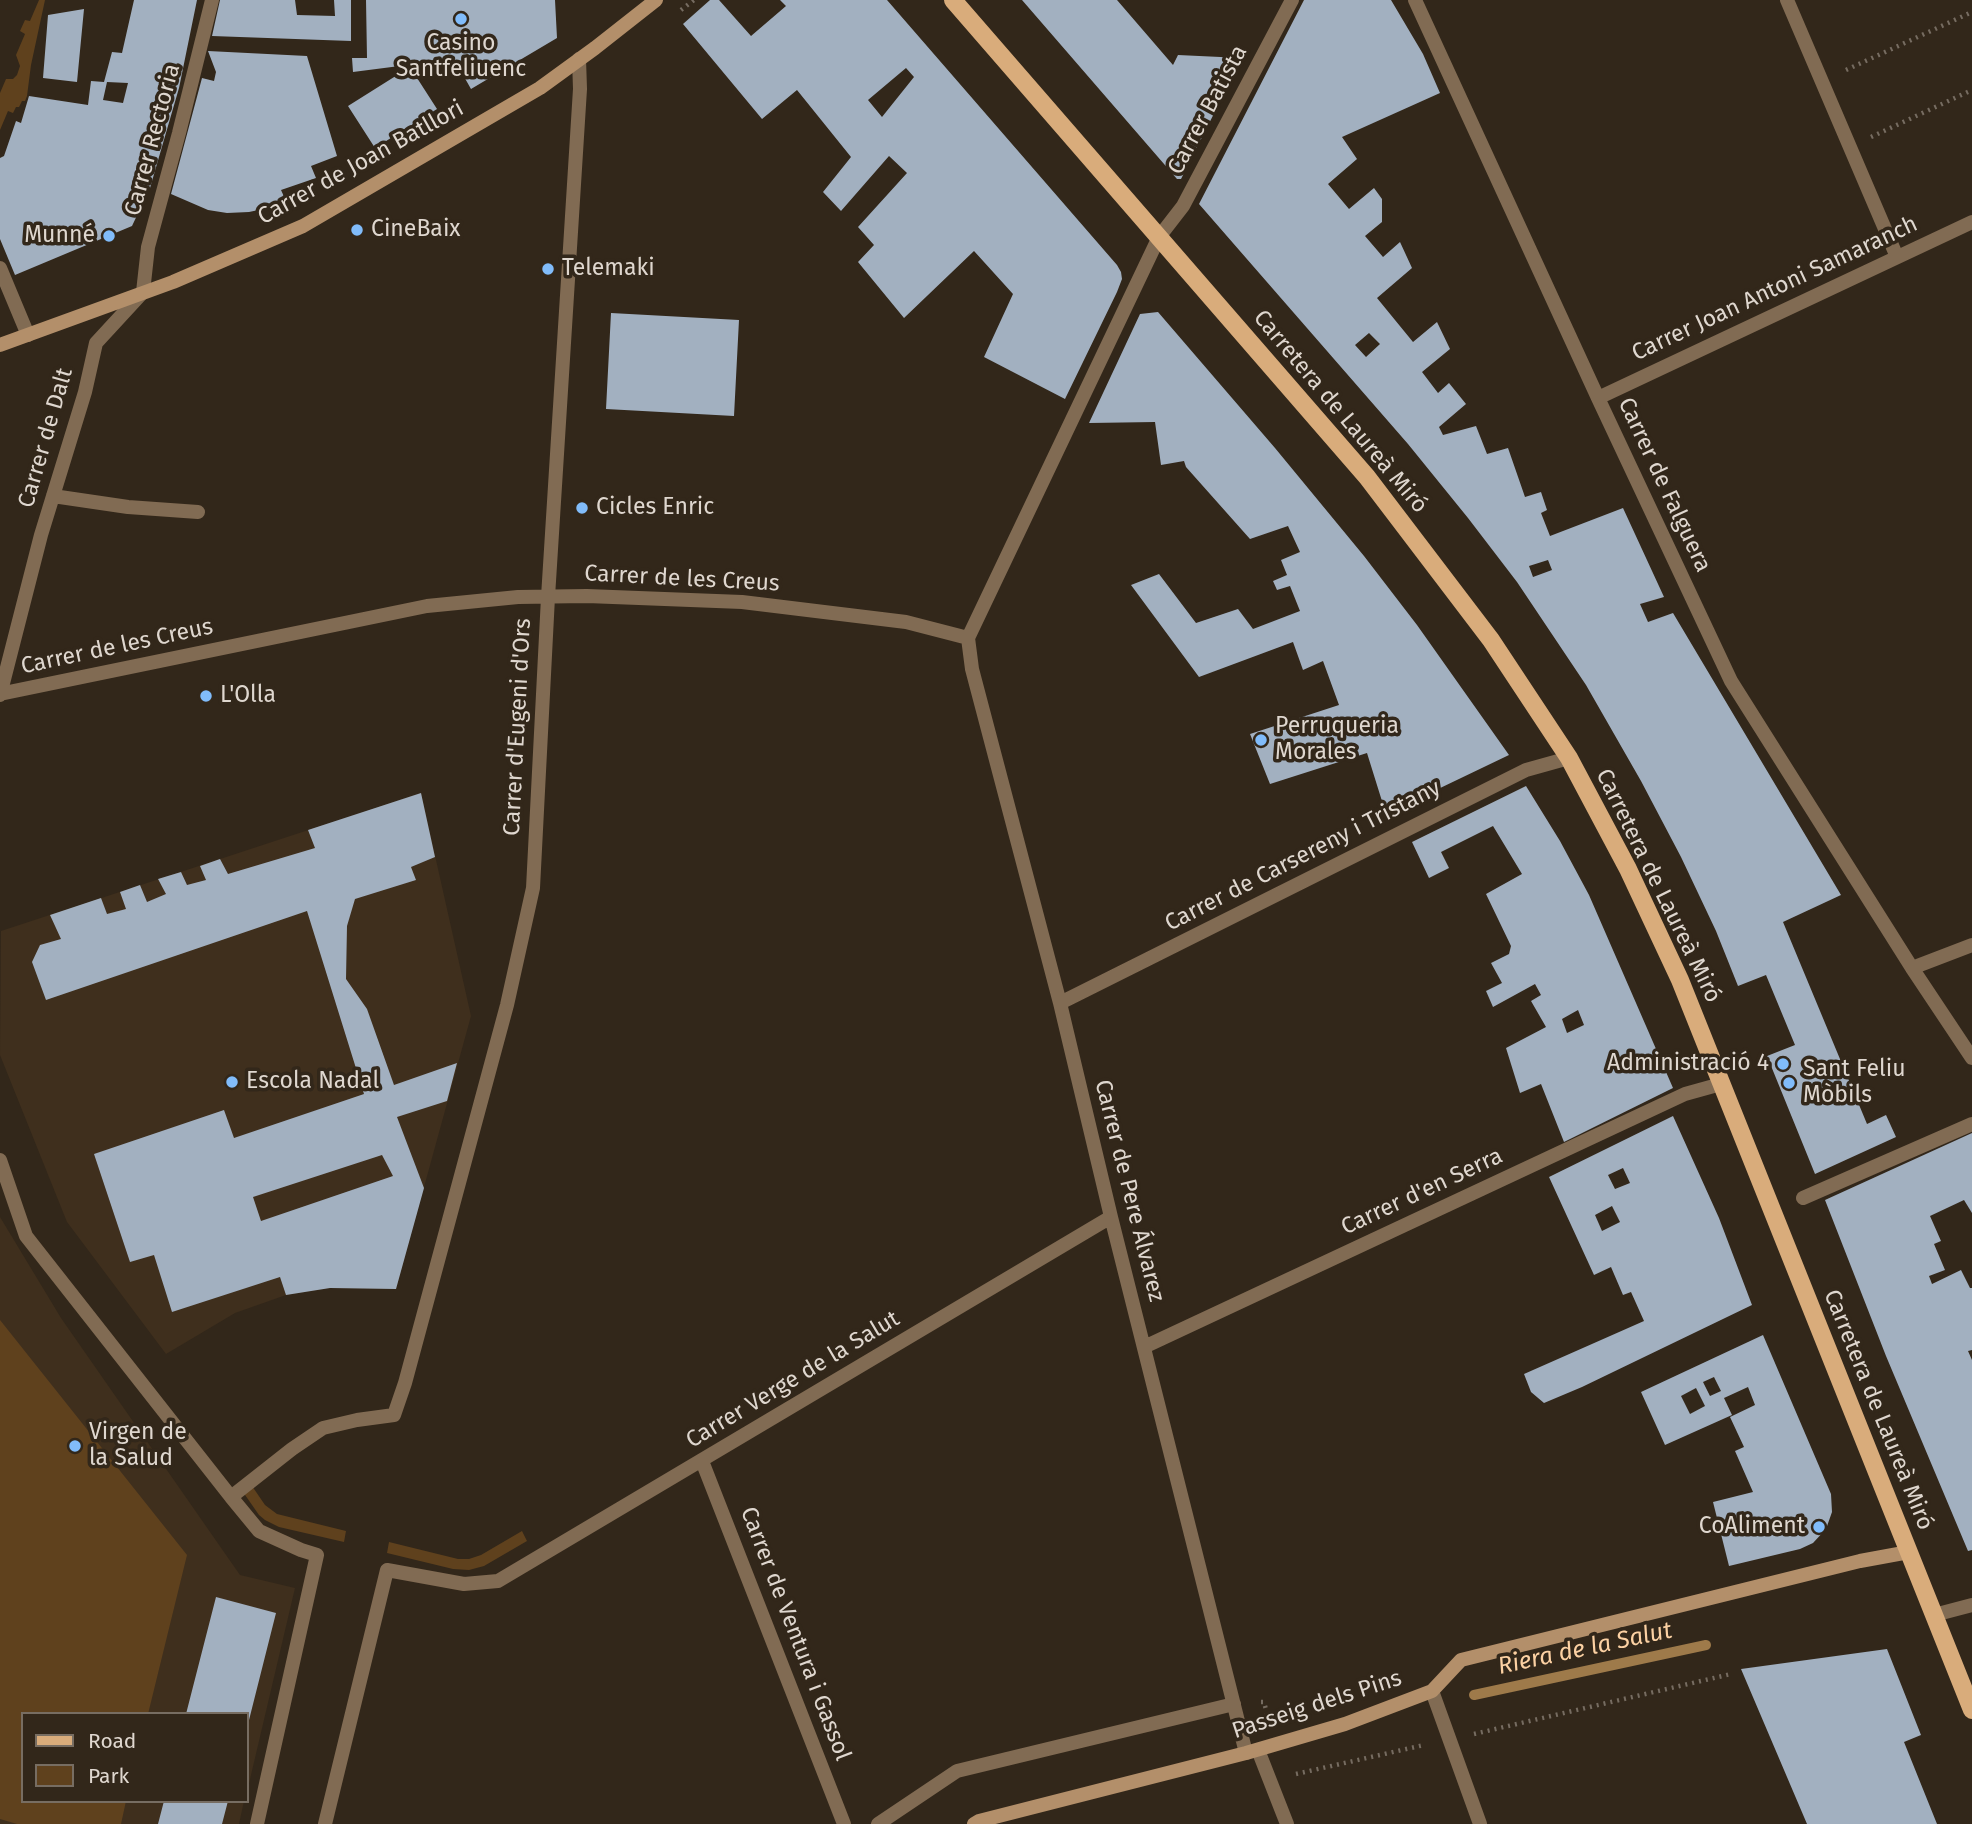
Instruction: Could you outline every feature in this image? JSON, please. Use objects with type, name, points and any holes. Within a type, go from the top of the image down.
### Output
[{"type":"main road","name":"Carretera de Laureà Miró","points":[[953,0],[1367,477],[1491,640],[1569,758],[1634,881],[1680,980],[1972,1710]]},
{"type":"street","name":"Carrer Rectoria","points":[[143,292],[148,247],[212,0]]},
{"type":"street","name":"Carrer de Joan Batllori","points":[[0,345],[173,282],[303,226],[540,88],[656,0]]},
{"type":"street","name":"Carrer Batista","points":[[968,638],[1159,237],[1183,205],[1292,0]]},
{"type":"street","name":"Carrer de Falguera","points":[[1415,0],[1731,681],[1972,1058]]},
{"type":"street","points":[[1787,0],[1897,257]]},
{"type":"street","name":"Carrer d'Eugeni d'Ors","points":[[231,1497],[323,1428],[394,1415],[405,1383],[507,1005],[533,888],[548,597],[580,89],[579,59]]},
{"type":"street","name":"Carrer Joan Antoni Samaranch","points":[[1598,398],[1972,222]]},
{"type":"street","points":[[0,268],[28,335]]},
{"type":"street","name":"Carrer de Dalt","points":[[0,695],[41,535],[85,391],[96,343],[143,292]]},
{"type":"street","points":[[53,496],[128,507],[198,512]]},
{"type":"street","name":"Carrer de les Creus","points":[[0,695],[427,606],[517,597],[587,596],[743,602],[906,622],[968,638]]},
{"type":"street","name":"Carrer de Pere Álvarez","points":[[968,638],[972,669],[1060,1003],[1234,1704],[1252,1752],[1287,1824]]},
{"type":"street","name":"Carrer de Carsereny i Tristany","points":[[1060,1003],[1526,770],[1569,758]]},
{"type":"street","points":[[1912,968],[1972,945]]},
{"type":"street","name":"Carrer d'en Serra","points":[[1144,1347],[1685,1094],[1721,1084]]},
{"type":"street","points":[[1803,1198],[1972,1124]]},
{"type":"street","points":[[0,1160],[26,1236],[231,1497],[259,1531],[317,1555],[257,1824]]},
{"type":"street","name":"Carrer Verge de la Salut","points":[[325,1824],[387,1570],[464,1584],[498,1581],[1111,1217]]},
{"type":"street","name":"Carrer de Ventura i Gassol","points":[[702,1461],[844,1824]]},
{"type":"street","name":"Passeig dels Pins","points":[[978,1823],[1252,1752],[1345,1724],[1432,1691],[1461,1660],[1860,1561],[1909,1552]]},
{"type":"street","points":[[1934,1615],[1972,1605]]},
{"type":"street","points":[[1432,1691],[1480,1824]]},
{"type":"street","name":"Passeig dels Pins","points":[[878,1824],[957,1771],[1234,1704]]},
{"type":"path","points":[[1822,81],[1972,12]]},
{"type":"path","points":[[1850,147],[1972,90]]},
{"type":"shaded area","name":"Escola Nadal","points":[[421,793],[471,1016],[396,1289],[330,1288],[286,1295],[235,1313],[166,1354],[67,1222],[0,1055],[1,931]]},
{"type":"shaded area","name":"Virgen de la Salud","points":[[0,1217],[61,1318],[240,1575],[295,1588],[248,1788],[248,1712],[21,1712],[21,1803],[244,1803],[239,1824],[0,1824]]},
{"type":"green space","points":[[39,0],[45,0],[27,96],[13,113],[8,111],[0,130],[0,93],[6,79],[13,79],[17,75],[20,66],[16,55],[25,34],[20,31],[25,20],[30,21]]},
{"type":"green space","points":[[0,1320],[187,1555],[148,1712],[21,1712],[21,1803],[126,1803],[121,1824],[17,1824],[0,1819]]},
{"type":"green space","points":[[252,1486],[265,1505],[277,1514],[346,1531],[344,1542],[279,1527],[265,1520],[243,1492]]},
{"type":"green space","points":[[522,1531],[527,1541],[484,1566],[469,1570],[453,1569],[387,1553],[389,1542],[458,1559],[469,1559]]},
{"type":"building","points":[[134,0],[197,0],[179,88],[150,188],[132,226],[15,275],[0,239],[0,158],[4,156],[16,121],[21,123],[29,96],[88,105],[91,81],[104,82],[112,52],[122,53]],"holes":[[[107,82],[128,83],[123,103],[103,100]]]},
{"type":"building","points":[[220,0],[295,0],[297,15],[335,16],[334,0],[351,0],[351,41],[212,36]]},
{"type":"building","name":"Casino Santfeliuenc","points":[[366,0],[555,0],[557,38],[471,89],[454,59],[353,72],[352,58],[367,58]]},
{"type":"building","points":[[710,0],[719,0],[751,36],[786,6],[780,0],[887,0],[1121,272],[1122,279],[1117,292],[1065,399],[984,357],[1013,294],[974,251],[904,318],[858,262],[874,245],[858,227],[907,173],[889,156],[841,211],[823,192],[851,157],[797,90],[762,119],[683,24]],"holes":[[[906,68],[914,77],[882,117],[868,100]]]},
{"type":"building","points":[[1022,0],[1117,0],[1173,65],[1178,55],[1242,58],[1181,179],[1177,179]]},
{"type":"building","points":[[1304,0],[1391,0],[1423,54],[1440,93],[1342,137],[1357,159],[1328,184],[1349,209],[1374,188],[1382,199],[1382,222],[1365,236],[1383,257],[1400,242],[1412,268],[1377,298],[1413,342],[1437,322],[1450,349],[1422,372],[1438,393],[1449,383],[1466,404],[1439,427],[1443,435],[1476,426],[1487,454],[1508,448],[1525,497],[1541,492],[1547,510],[1541,513],[1550,536],[1623,508],[1664,597],[1640,604],[1648,622],[1673,613],[1841,895],[1783,922],[1867,1124],[1886,1115],[1896,1137],[1815,1174],[1767,1056],[1795,1045],[1766,975],[1738,986],[1716,931],[1681,857],[1586,685],[1517,582],[1468,518],[1408,444],[1199,204]],"holes":[[[1369,333],[1380,344],[1366,357],[1355,345]],[[1548,560],[1552,570],[1533,577],[1529,566]]]},
{"type":"building","points":[[84,9],[77,82],[43,78],[48,15]]},
{"type":"building","points":[[208,51],[307,56],[337,156],[311,166],[316,178],[281,190],[286,201],[249,212],[227,213],[208,210],[171,194],[202,78],[214,81],[216,72]]},
{"type":"building","points":[[410,67],[437,109],[375,148],[348,106]]},
{"type":"building","points":[[1158,312],[1364,556],[1417,625],[1509,755],[1386,814],[1367,753],[1270,784],[1250,734],[1339,705],[1323,661],[1303,670],[1293,642],[1199,677],[1131,585],[1159,574],[1196,623],[1238,609],[1253,629],[1300,611],[1290,586],[1277,590],[1273,581],[1287,575],[1281,560],[1300,552],[1288,526],[1250,539],[1186,467],[1184,461],[1161,465],[1155,422],[1089,423],[1140,314]]},
{"type":"building","points":[[611,313],[739,320],[734,416],[606,409]]},
{"type":"building","points":[[1526,786],[1589,895],[1673,1088],[1564,1142],[1541,1084],[1520,1093],[1506,1048],[1546,1027],[1531,1001],[1541,995],[1535,984],[1493,1007],[1486,991],[1502,983],[1491,963],[1509,954],[1511,946],[1486,894],[1522,874],[1493,826],[1441,852],[1449,868],[1429,878],[1412,842]],"holes":[[[1578,1010],[1584,1025],[1567,1033],[1562,1019]]]},
{"type":"building","points":[[421,793],[435,857],[411,867],[416,880],[355,899],[347,926],[346,979],[367,1009],[394,1085],[457,1063],[447,1101],[397,1117],[424,1188],[396,1289],[330,1288],[286,1295],[280,1277],[172,1312],[154,1255],[130,1262],[94,1154],[224,1110],[234,1138],[364,1094],[307,911],[46,1000],[32,962],[40,945],[61,939],[50,915],[101,898],[107,914],[126,909],[120,892],[140,885],[147,902],[166,894],[158,879],[181,872],[187,885],[206,880],[200,866],[220,859],[228,874],[315,848],[308,830]],"holes":[[[382,1155],[393,1176],[261,1221],[253,1197]]]},
{"type":"building","points":[[1673,1116],[1719,1218],[1752,1305],[1544,1403],[1531,1392],[1524,1374],[1644,1321],[1631,1292],[1623,1295],[1611,1267],[1594,1275],[1549,1177]],"holes":[[[1623,1168],[1630,1183],[1615,1189],[1608,1175]],[[1612,1206],[1620,1222],[1602,1231],[1595,1215]]]},
{"type":"building","points":[[1972,1133],[1972,1213],[1964,1200],[1930,1216],[1941,1241],[1934,1244],[1945,1270],[1929,1276],[1932,1284],[1961,1270],[1972,1288],[1972,1350],[1968,1351],[1972,1360],[1972,1550],[1968,1551],[1886,1356],[1825,1200]]},
{"type":"building","points":[[1763,1335],[1831,1494],[1832,1512],[1826,1529],[1813,1543],[1800,1549],[1729,1566],[1713,1502],[1753,1492],[1735,1451],[1744,1447],[1730,1417],[1755,1405],[1748,1387],[1724,1398],[1732,1415],[1665,1445],[1641,1392]],"holes":[[[1714,1377],[1721,1391],[1710,1396],[1703,1382]],[[1696,1388],[1705,1406],[1690,1414],[1681,1396]]]},
{"type":"building","points":[[216,1597],[276,1613],[248,1724],[248,1712],[187,1712]]},
{"type":"building","points":[[1887,1649],[1921,1735],[1904,1742],[1937,1824],[1807,1824],[1741,1669]]},
{"type":"building","points":[[163,1803],[227,1803],[222,1824],[158,1824]]},
{"type":"waterway","name":"Riera de la Salut","points":[[1474,1695],[1706,1645]]},
{"type":"place","name":"Casino Santfeliuenc","points":[[461,19]]},
{"type":"place","name":"CineBaix","points":[[357,230]]},
{"type":"place","name":"Munné","points":[[109,236]]},
{"type":"place","name":"Telemaki","points":[[548,269]]},
{"type":"place","name":"Cicles Enric","points":[[582,508]]},
{"type":"place","name":"L'Olla","points":[[206,696]]},
{"type":"place","name":"Perruqueria Morales","points":[[1261,740]]},
{"type":"place","name":"Administració 4","points":[[1783,1064]]},
{"type":"place","name":"Escola Nadal","points":[[232,1082]]},
{"type":"place","name":"Sant Feliu Mòbils","points":[[1789,1083]]},
{"type":"place","name":"Virgen de la Salud","points":[[75,1446]]},
{"type":"place","name":"CoAliment","points":[[1819,1527]]}]
